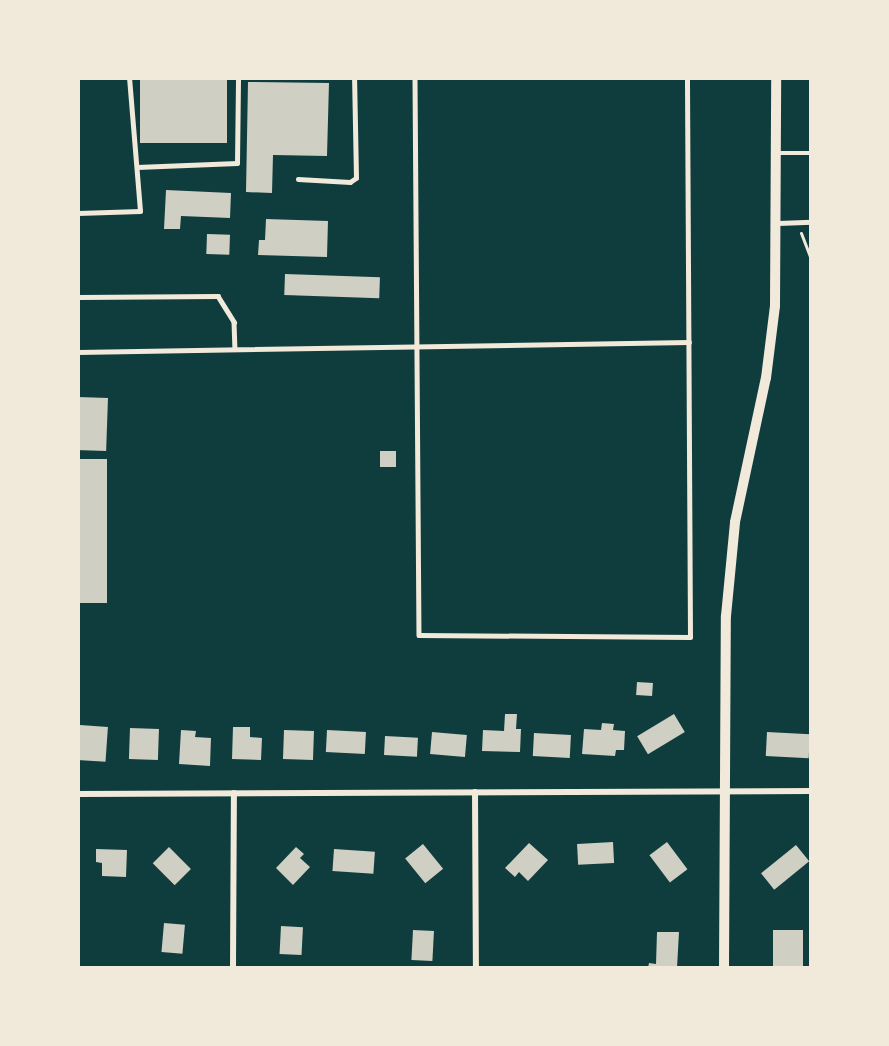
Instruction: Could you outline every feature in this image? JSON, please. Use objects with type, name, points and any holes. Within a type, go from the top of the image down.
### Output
[{"type":"street","points":[[724,968],[723,678],[735,522],[772,343],[778,223],[776,78]]},
{"type":"street","points":[[78,794],[811,791]]},
{"type":"street","points":[[475,792],[476,968]]},
{"type":"street","points":[[233,968],[234,793]]},
{"type":"lane","points":[[78,213],[140,211],[129,78]]},
{"type":"lane","points":[[137,167],[237,163],[238,78]]},
{"type":"lane","points":[[298,179],[350,182],[356,178],[354,78]]},
{"type":"lane","points":[[415,78],[419,635],[690,637],[687,78]]},
{"type":"lane","points":[[777,153],[811,153]]},
{"type":"lane","points":[[778,223],[811,222]]},
{"type":"lane","points":[[78,297],[218,296],[234,322],[235,349]]},
{"type":"lane","points":[[78,352],[689,342]]},
{"type":"path","points":[[799,222],[811,259]]},
{"type":"building","points":[[140,78],[227,78],[227,143],[140,143]]},
{"type":"building","points":[[248,82],[329,83],[327,156],[273,155],[272,193],[246,192]]},
{"type":"building","points":[[166,190],[231,193],[230,218],[181,216],[180,229],[164,229]]},
{"type":"building","points":[[266,219],[328,221],[327,257],[258,255],[259,240],[265,240]]},
{"type":"building","points":[[207,234],[230,235],[229,255],[206,254]]},
{"type":"building","points":[[285,274],[380,277],[379,298],[284,295]]},
{"type":"building","points":[[78,397],[108,398],[106,451],[78,450]]},
{"type":"building","points":[[380,451],[396,451],[396,467],[380,467]]},
{"type":"building","points":[[78,459],[107,459],[107,603],[78,603]]},
{"type":"building","points":[[637,682],[653,683],[652,696],[636,695]]},
{"type":"building","points":[[505,714],[517,714],[516,729],[521,729],[520,752],[482,751],[483,730],[504,731]]},
{"type":"building","points":[[674,714],[685,732],[648,754],[637,736]]},
{"type":"building","points":[[602,723],[614,724],[613,730],[625,731],[624,750],[616,750],[615,756],[582,754],[584,729],[601,730]]},
{"type":"building","points":[[80,725],[108,727],[105,762],[78,760]]},
{"type":"building","points":[[233,727],[250,727],[250,737],[262,738],[261,760],[232,759]]},
{"type":"building","points":[[130,728],[159,729],[158,760],[129,759]]},
{"type":"building","points":[[181,730],[196,731],[195,737],[211,738],[210,766],[179,764]]},
{"type":"building","points":[[284,730],[314,731],[313,760],[283,759]]},
{"type":"building","points":[[327,730],[366,732],[365,754],[326,752]]},
{"type":"building","points":[[432,732],[467,735],[465,757],[430,754]]},
{"type":"building","points":[[767,732],[810,734],[809,758],[766,756]]},
{"type":"building","points":[[534,733],[571,735],[570,758],[533,756]]},
{"type":"building","points":[[385,736],[418,738],[417,757],[384,755]]},
{"type":"building","points":[[613,842],[614,863],[578,865],[577,844]]},
{"type":"building","points":[[667,842],[687,869],[670,882],[649,855]]},
{"type":"building","points":[[529,843],[548,860],[528,881],[519,872],[515,877],[505,868]]},
{"type":"building","points":[[423,844],[443,869],[425,883],[405,858]]},
{"type":"building","points":[[796,845],[809,861],[774,890],[761,873]]},
{"type":"building","points":[[169,847],[191,869],[175,885],[153,863]]},
{"type":"building","points":[[296,847],[304,854],[300,858],[310,867],[293,885],[276,868]]},
{"type":"building","points":[[96,849],[127,850],[126,877],[102,876],[102,863],[96,862]]},
{"type":"building","points":[[334,849],[375,852],[373,874],[332,871]]},
{"type":"building","points":[[164,923],[185,925],[182,954],[161,952]]},
{"type":"building","points":[[281,926],[303,927],[302,955],[280,954]]},
{"type":"building","points":[[413,930],[434,931],[432,961],[411,960]]},
{"type":"building","points":[[773,930],[803,930],[803,968],[773,968]]},
{"type":"building","points":[[657,932],[679,932],[677,968],[648,968],[649,963],[656,964]]}]
